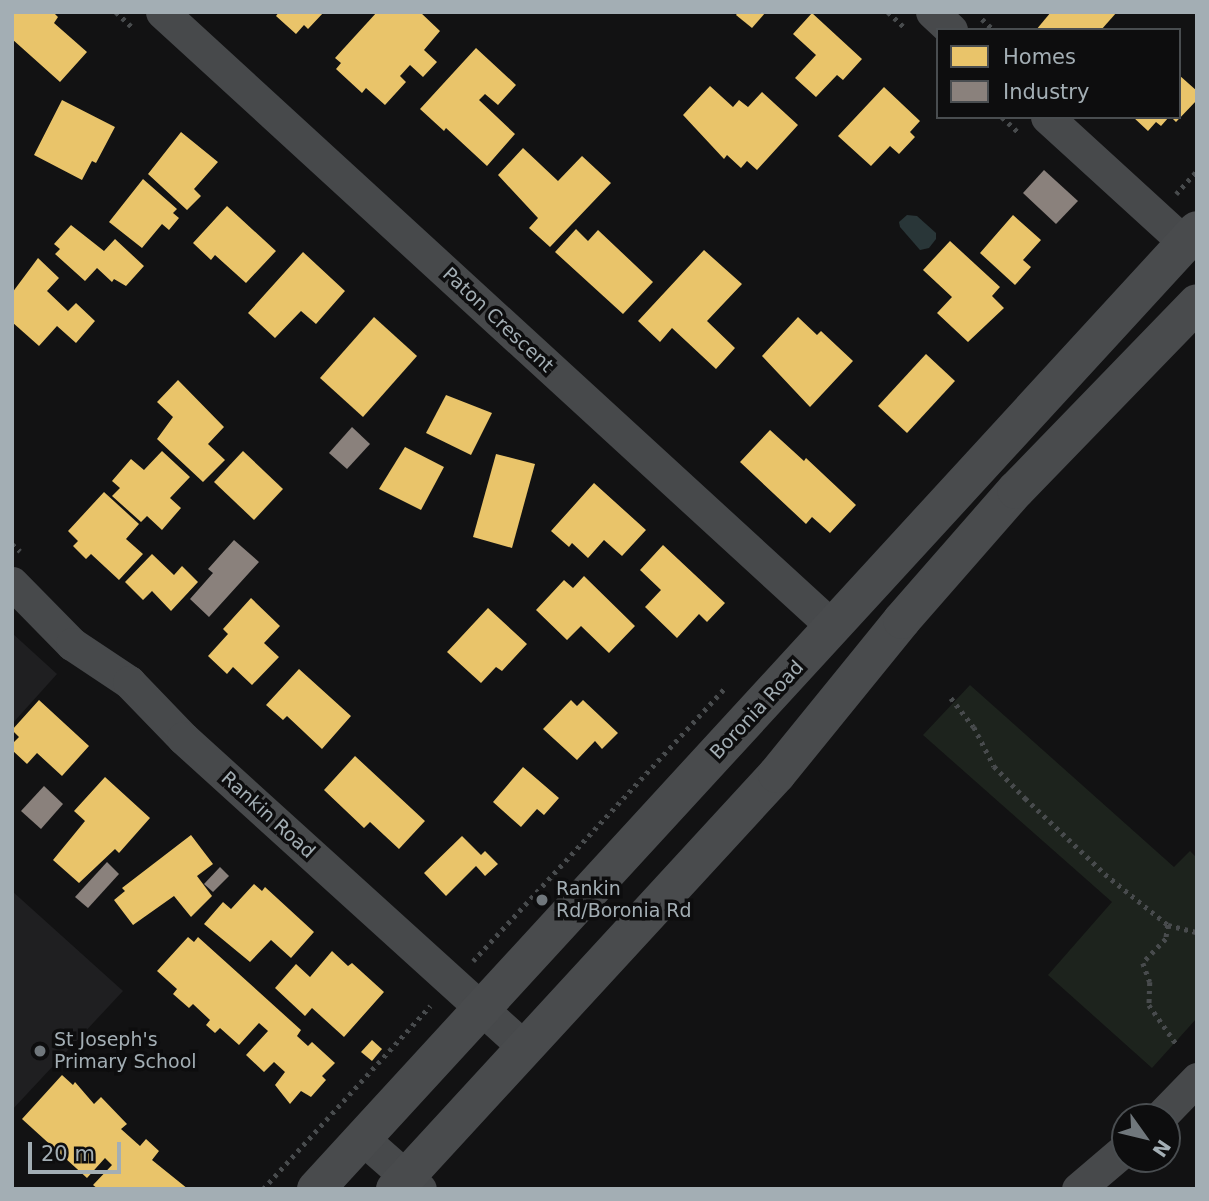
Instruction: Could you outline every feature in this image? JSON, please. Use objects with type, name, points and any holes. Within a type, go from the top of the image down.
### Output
[{"type":"main road","name":"Boronia Road","points":[[316,1189],[1191,236]]},
{"type":"main road","points":[[407,1185],[525,1048],[777,774],[902,620],[1016,490],[1197,303]]},
{"type":"street","name":"Paton Crescent","points":[[162,12],[833,627]]},
{"type":"street","points":[[932,12],[949,28]]},
{"type":"street","points":[[1049,119],[1191,236]]},
{"type":"street","name":"Rankin Road","points":[[12,583],[72,645],[129,682],[183,738],[525,1048]]},
{"type":"street","points":[[1174,1103],[1197,1079]]},
{"type":"street","points":[[362,1138],[407,1185]]},
{"type":"street","points":[[1078,1189],[1111,1161]]},
{"type":"path","points":[[975,12],[992,28]]},
{"type":"path","points":[[1175,195],[1197,171]]},
{"type":"path","points":[[470,964],[728,685]]},
{"type":"path","points":[[951,698],[974,727],[994,766],[1025,799],[1105,874],[1168,925],[1197,932]]},
{"type":"path","points":[[1168,925],[1166,939],[1143,963],[1150,982],[1149,1005],[1177,1045]]},
{"type":"path","points":[[263,1189],[431,1005]]},
{"type":"shaded area","points":[[907,215],[917,216],[936,233],[936,239],[929,248],[920,250],[900,227],[899,222]]},
{"type":"shaded area","points":[[12,633],[57,674],[12,724]]},
{"type":"shaded area","points":[[970,685],[1174,867],[1190,851],[1197,858],[1197,1018],[1152,1068],[1048,975],[1112,902],[923,735]]},
{"type":"shaded area","name":"St Joseph's Primary School","points":[[12,891],[123,991],[12,1110]]},
{"type":"building: Homes","points":[[13,12],[53,12],[58,17],[54,23],[87,52],[60,82],[12,39]]},
{"type":"building: Homes","points":[[279,12],[324,12],[308,29],[304,25],[296,34],[276,16]]},
{"type":"building: Homes","points":[[377,12],[420,12],[440,31],[424,50],[437,62],[423,77],[410,65],[400,76],[406,82],[385,105],[366,88],[362,93],[336,69],[341,63],[335,58]]},
{"type":"building: Homes","points":[[738,12],[766,12],[752,28],[736,15]]},
{"type":"building: Homes","points":[[1051,12],[1117,12],[1103,28],[1038,28]]},
{"type":"building: Homes","points":[[812,13],[862,59],[843,80],[837,75],[816,97],[795,78],[816,55],[793,34]]},
{"type":"building: Homes","points":[[476,48],[516,85],[498,105],[485,94],[479,100],[515,134],[487,166],[446,128],[444,131],[420,109]]},
{"type":"building: Homes","points":[[1181,77],[1197,91],[1197,100],[1181,117]]},
{"type":"building: Homes","points":[[710,86],[733,107],[739,100],[748,107],[762,92],[798,125],[757,170],[747,161],[741,168],[727,155],[724,159],[683,115]]},
{"type":"building: Homes","points":[[884,87],[920,121],[910,132],[915,137],[899,154],[890,146],[871,166],[838,136]]},
{"type":"building: Homes","points":[[62,100],[115,127],[96,163],[92,161],[82,180],[34,155]]},
{"type":"building: Homes","points":[[1135,119],[1167,119],[1161,126],[1156,122],[1148,131]]},
{"type":"building: Homes","points":[[181,132],[218,162],[194,189],[201,196],[187,210],[148,174]]},
{"type":"building: Homes","points":[[523,148],[558,181],[582,156],[611,183],[550,247],[529,228],[538,218],[498,175]]},
{"type":"building: Homes","points":[[143,179],[177,209],[173,213],[179,218],[169,230],[162,224],[142,248],[109,222]]},
{"type":"building: Homes","points":[[227,206],[276,251],[246,283],[215,255],[211,260],[193,243]]},
{"type":"building: Homes","points":[[1013,215],[1041,240],[1023,260],[1031,267],[1015,285],[980,253]]},
{"type":"building: Homes","points":[[71,225],[104,251],[115,239],[144,266],[126,286],[114,279],[112,282],[97,268],[85,281],[55,254],[60,249],[54,244]]},
{"type":"building: Homes","points":[[576,229],[588,241],[598,230],[653,282],[623,314],[555,252]]},
{"type":"building: Homes","points":[[950,241],[1000,287],[992,296],[1004,308],[968,342],[937,313],[952,297],[923,270]]},
{"type":"building: Homes","points":[[704,250],[742,284],[707,321],[735,348],[716,369],[672,328],[660,342],[638,321]]},
{"type":"building: Homes","points":[[303,252],[345,291],[316,324],[301,311],[275,338],[248,313]]},
{"type":"building: Homes","points":[[38,258],[59,278],[47,291],[68,311],[76,303],[95,321],[76,343],[57,326],[39,346],[12,322],[12,293]]},
{"type":"building: Homes","points":[[374,317],[417,356],[363,417],[320,378]]},
{"type":"building: Homes","points":[[798,317],[817,335],[821,331],[853,361],[810,407],[762,356]]},
{"type":"building: Homes","points":[[926,354],[955,381],[907,433],[878,406]]},
{"type":"building: Homes","points":[[178,380],[224,427],[208,444],[225,460],[203,482],[157,439],[173,417],[157,402]]},
{"type":"building: Homes","points":[[446,395],[492,413],[471,455],[426,433]]},
{"type":"building: Homes","points":[[770,430],[804,461],[806,458],[856,505],[830,533],[812,517],[806,524],[740,462]]},
{"type":"building: Homes","points":[[405,447],[444,467],[421,510],[379,489]]},
{"type":"building: Homes","points":[[162,451],[190,477],[170,498],[181,508],[162,530],[147,516],[141,522],[112,496],[120,488],[112,481],[131,459],[144,470]]},
{"type":"building: Homes","points":[[243,451],[283,489],[254,520],[214,482]]},
{"type":"building: Homes","points":[[496,454],[535,464],[512,548],[473,537]]},
{"type":"building: Homes","points":[[594,483],[646,530],[622,556],[604,540],[588,558],[572,543],[569,547],[551,531]]},
{"type":"building: Homes","points":[[104,492],[139,524],[126,539],[143,554],[119,580],[91,554],[86,559],[73,546],[78,541],[68,531]]},
{"type":"building: Homes","points":[[663,545],[725,603],[707,622],[699,614],[677,638],[645,607],[661,590],[640,570]]},
{"type":"building: Homes","points":[[152,554],[174,575],[182,566],[198,582],[171,611],[152,591],[143,600],[125,582]]},
{"type":"building: Homes","points":[[584,576],[635,626],[609,653],[581,626],[567,640],[536,610],[564,580],[573,588]]},
{"type":"building: Homes","points":[[251,598],[280,626],[264,643],[279,657],[252,685],[233,667],[227,674],[208,656],[228,634],[223,629]]},
{"type":"building: Homes","points":[[488,608],[527,644],[502,671],[496,667],[481,683],[447,652]]},
{"type":"building: Homes","points":[[299,669],[351,716],[322,749],[287,716],[283,720],[266,705]]},
{"type":"building: Homes","points":[[39,700],[89,746],[62,776],[37,753],[27,764],[12,750],[12,744],[19,737],[12,730]]},
{"type":"building: Homes","points":[[571,700],[577,706],[583,700],[618,733],[602,749],[595,741],[577,760],[543,729]]},
{"type":"building: Homes","points":[[355,756],[425,821],[399,849],[370,822],[364,828],[324,790]]},
{"type":"building: Homes","points":[[523,767],[559,798],[544,815],[537,809],[521,827],[493,802]]},
{"type":"building: Homes","points":[[105,777],[150,818],[119,853],[115,849],[79,883],[53,860],[85,821],[74,811]]},
{"type":"building: Homes","points":[[191,835],[213,864],[197,876],[212,896],[191,917],[174,896],[133,925],[114,900],[125,891],[122,888]]},
{"type":"building: Homes","points":[[462,836],[481,855],[485,851],[498,864],[485,876],[476,866],[446,896],[424,873]]},
{"type":"building: Homes","points":[[254,884],[262,891],[265,887],[314,932],[291,958],[271,940],[250,962],[204,924],[223,902],[231,909]]},
{"type":"building: Homes","points":[[188,937],[194,942],[198,937],[301,1030],[297,1036],[308,1046],[312,1042],[335,1063],[322,1076],[326,1080],[311,1097],[301,1091],[290,1104],[275,1085],[285,1072],[274,1062],[264,1072],[246,1055],[268,1031],[259,1023],[239,1045],[220,1028],[215,1033],[206,1025],[210,1020],[193,1004],[189,1008],[173,994],[177,989],[157,971]]},
{"type":"building: Homes","points":[[332,951],[348,966],[352,963],[384,992],[344,1037],[312,1008],[305,1016],[275,988],[296,964],[310,977]]},
{"type":"building: Homes","points":[[372,1040],[382,1049],[372,1061],[361,1052]]},
{"type":"building: Homes","points":[[62,1075],[73,1085],[75,1082],[94,1104],[101,1097],[127,1124],[121,1129],[140,1146],[146,1139],[159,1151],[152,1160],[188,1189],[98,1189],[93,1185],[112,1165],[105,1158],[87,1178],[22,1119]]},
{"type":"building: Industry","points":[[1044,170],[1078,201],[1056,224],[1023,193]]},
{"type":"building: Industry","points":[[352,427],[370,444],[347,469],[329,453]]},
{"type":"building: Industry","points":[[234,540],[259,562],[209,617],[190,599],[213,573],[208,569]]},
{"type":"building: Industry","points":[[44,786],[63,804],[41,829],[21,811]]},
{"type":"building: Industry","points":[[107,862],[119,874],[88,908],[75,897]]},
{"type":"building: Industry","points":[[220,867],[229,876],[213,892],[204,884]]},
{"type":"place","name":"Rankin Rd/Boronia Rd","points":[[542,900]]},
{"type":"place","name":"St Joseph's Primary School","points":[[40,1051]]}]
